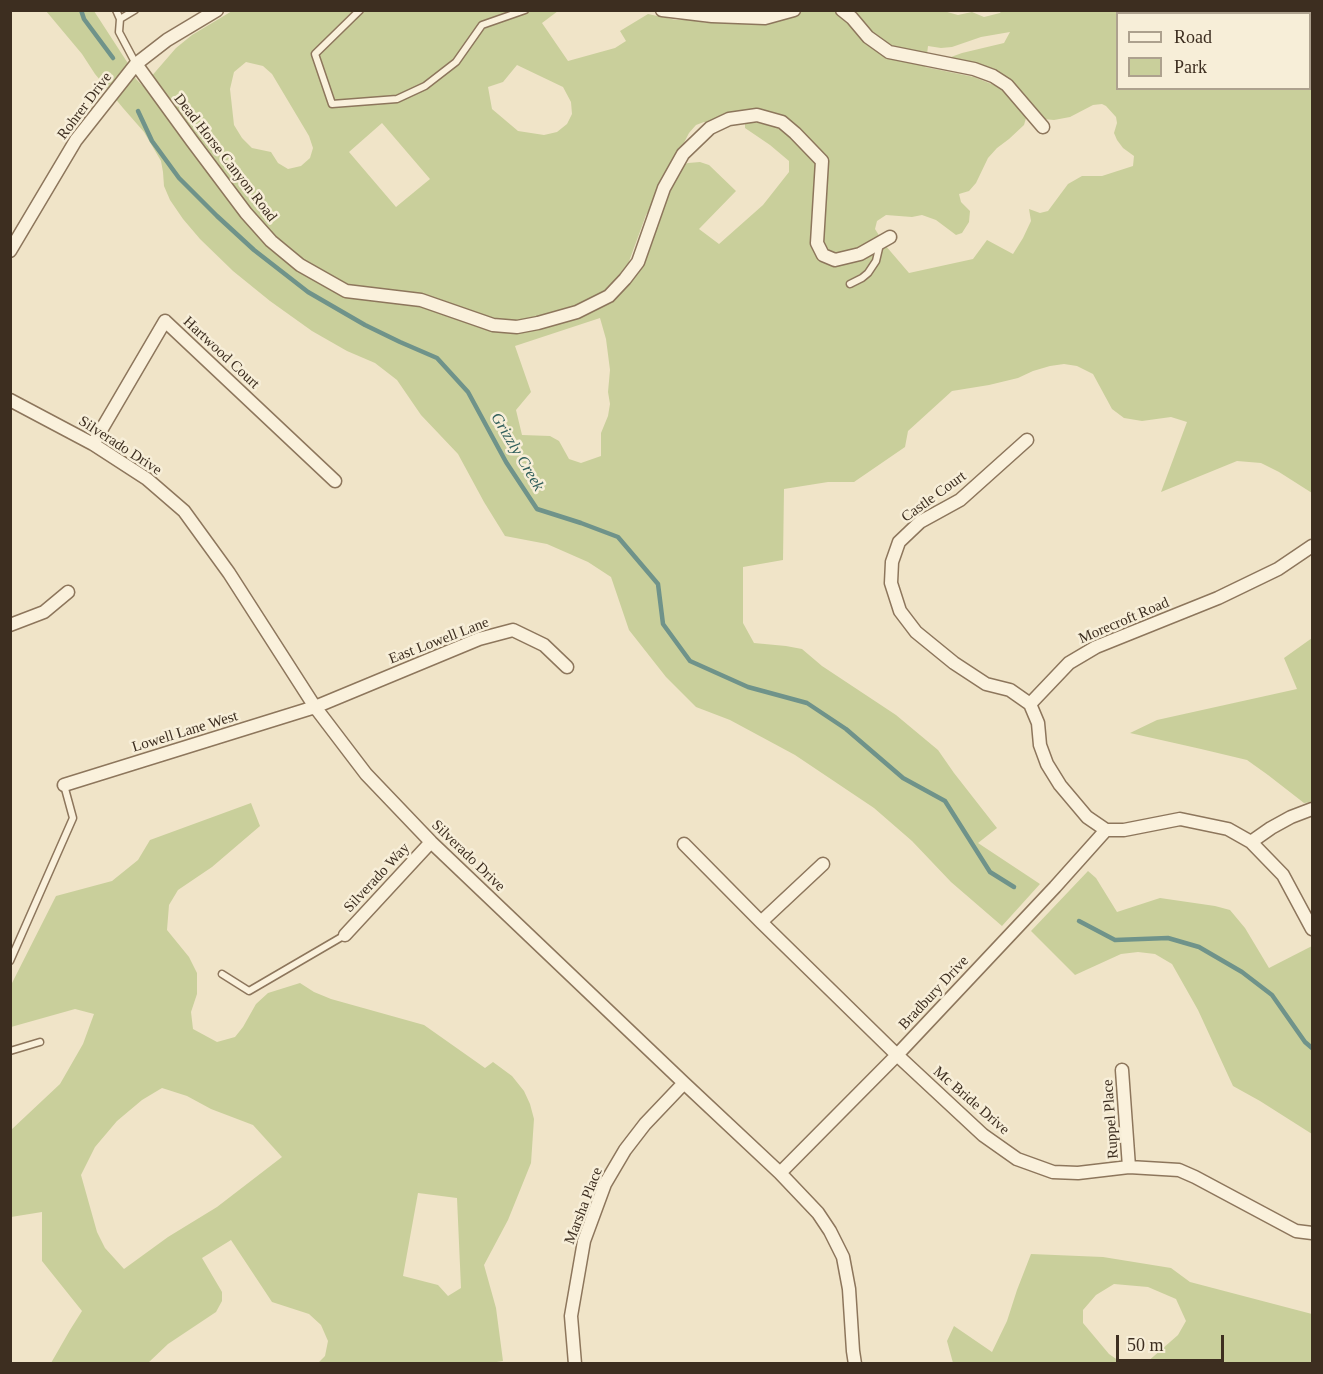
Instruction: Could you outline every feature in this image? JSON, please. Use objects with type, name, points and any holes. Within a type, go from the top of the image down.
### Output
[{"type":"street","name":"Rohrer Drive","points":[[10,251],[76,140],[136,64],[199,15],[218,10]]},
{"type":"street","points":[[662,10],[765,18],[794,10]]},
{"type":"street","points":[[842,10],[868,37],[890,52],[974,69],[993,76],[1007,85],[1043,127]]},
{"type":"street","name":"Dead Horse Canyon Road","points":[[136,64],[246,213],[271,241],[300,265],[346,291],[421,300],[493,325],[517,327],[577,312],[609,296],[638,262],[664,188],[683,154],[710,128],[729,119],[757,115],[782,122],[822,161],[817,243],[823,255],[835,260],[860,254],[885,240]]},
{"type":"street","name":"Hartwood Court","points":[[93,444],[165,321],[335,481]]},
{"type":"street","name":"Silverado Drive","points":[[10,400],[93,444],[147,478],[184,511],[229,573],[315,708],[366,774],[430,842],[780,1173],[818,1213],[843,1257],[849,1289],[855,1364]]},
{"type":"street","name":"Castle Court","points":[[1027,440],[960,500],[920,522],[899,542],[892,562],[891,584],[900,611],[916,632],[954,663],[986,684],[1010,690],[1030,704]]},
{"type":"street","name":"Morecroft Road","points":[[1030,704],[1069,663],[1095,647],[1218,598],[1278,569],[1312,546]]},
{"type":"street","points":[[10,625],[44,612],[68,592]]},
{"type":"street","name":"East Lowell Lane","points":[[315,708],[479,639],[513,630],[544,645],[567,667]]},
{"type":"street","points":[[1030,704],[1038,723],[1040,745],[1047,764],[1060,785],[1087,817],[1106,830],[1124,830],[1180,819],[1228,829],[1251,842],[1283,875],[1312,929]]},
{"type":"street","name":"Lowell Lane West","points":[[64,786],[315,708]]},
{"type":"street","points":[[1251,842],[1270,828],[1312,809]]},
{"type":"street","name":"Bradbury Drive","points":[[780,1173],[897,1055],[1106,830]]},
{"type":"street","name":"Silverado Way","points":[[345,935],[430,842]]},
{"type":"street","name":"Mc Bride Drive","points":[[684,844],[897,1055],[983,1135],[1017,1159],[1053,1172],[1078,1173],[1129,1167],[1179,1170],[1296,1230],[1312,1233]]},
{"type":"street","points":[[761,922],[823,864]]},
{"type":"street","name":"Ruppel Place","points":[[1122,1070],[1129,1167]]},
{"type":"street","name":"Marsha Place","points":[[575,1364],[571,1316],[584,1241],[605,1184],[625,1149],[684,1083]]},
{"type":"lane","points":[[116,10],[120,19],[119,32],[136,64]]},
{"type":"lane","points":[[120,19],[135,10]]},
{"type":"lane","points":[[360,10],[315,54],[332,104],[397,99],[425,86],[456,62],[482,26],[525,10]]},
{"type":"lane","points":[[850,284],[868,273],[885,240]]},
{"type":"lane","points":[[10,961],[74,818],[64,786]]},
{"type":"lane","points":[[222,974],[249,991],[345,935]]},
{"type":"lane","points":[[10,1051],[40,1042]]},
{"type":"green space","points":[[807,10],[940,10],[958,15],[972,12],[984,17],[1000,13],[1002,10],[1312,11],[1312,493],[1261,463],[1237,461],[1161,492],[1187,422],[1171,417],[1142,421],[1124,418],[1112,409],[1093,374],[1077,366],[1064,364],[1050,366],[1018,378],[989,385],[952,391],[908,431],[905,447],[854,482],[828,482],[784,489],[783,560],[743,567],[743,623],[754,643],[802,649],[822,666],[896,715],[938,750],[997,828],[978,843],[1040,884],[1002,926],[951,882],[912,841],[874,808],[795,755],[730,720],[696,707],[666,677],[629,630],[611,577],[588,562],[547,544],[505,536],[458,454],[421,415],[397,380],[375,363],[347,351],[312,331],[270,301],[233,271],[200,239],[170,200],[164,186],[161,161],[144,132],[46,11],[94,11],[136,79],[143,86],[176,48],[192,35],[232,11],[558,11],[542,23],[568,61],[615,48],[626,41],[620,31],[648,14],[706,23],[732,22],[765,25]],"holes":[[[1010,32],[1004,43],[962,53],[951,57],[947,62],[993,69],[1003,76],[1043,119],[1054,120],[1070,117],[1093,105],[1106,106],[1116,117],[1114,133],[1117,140],[1134,156],[1133,166],[1102,176],[1082,176],[1068,184],[1048,211],[1040,213],[1029,209],[1031,221],[1013,254],[987,240],[973,259],[909,273],[885,245],[875,229],[877,221],[886,215],[912,217],[922,215],[936,220],[956,235],[962,233],[969,222],[970,211],[961,202],[959,194],[969,191],[976,183],[988,158],[1024,125],[1026,118],[1022,109],[1004,89],[974,77],[925,67],[928,46],[952,47],[981,37]],[[246,62],[263,66],[272,74],[309,136],[313,148],[310,158],[301,166],[288,169],[278,163],[271,152],[252,148],[242,138],[234,125],[230,89],[234,72]],[[517,65],[563,87],[571,102],[572,114],[567,124],[557,132],[544,135],[518,131],[492,109],[488,87],[503,82]],[[757,111],[780,125],[754,122],[745,124],[745,128],[789,161],[789,172],[763,205],[719,244],[699,229],[736,191],[709,165],[700,162],[677,167],[626,281],[627,267],[646,215],[689,133],[696,125],[713,122],[735,112]],[[382,123],[430,179],[396,207],[349,152]],[[600,318],[606,339],[610,370],[608,392],[610,404],[601,433],[601,456],[581,463],[569,459],[559,441],[550,436],[522,435],[516,410],[531,392],[515,346]]]},
{"type":"green space","points":[[1312,638],[1312,802],[1304,803],[1247,760],[1130,733],[1157,720],[1297,689],[1284,658]]},
{"type":"green space","points":[[251,803],[260,826],[212,867],[178,890],[169,905],[167,930],[189,957],[197,973],[197,994],[191,1012],[193,1029],[217,1042],[235,1037],[256,1004],[268,993],[300,983],[331,999],[424,1025],[485,1068],[493,1062],[512,1076],[524,1091],[534,1119],[531,1163],[508,1220],[484,1265],[496,1308],[503,1361],[484,1364],[318,1363],[325,1356],[328,1341],[321,1325],[309,1314],[272,1302],[231,1240],[202,1258],[222,1292],[222,1301],[216,1312],[168,1344],[148,1363],[51,1363],[82,1311],[42,1261],[42,1212],[11,1217],[11,1130],[60,1084],[83,1044],[94,1014],[75,1009],[11,1027],[11,985],[56,896],[112,881],[138,860],[150,840]],"holes":[[[162,1088],[187,1096],[211,1109],[253,1125],[282,1157],[217,1207],[168,1237],[124,1269],[105,1248],[97,1232],[81,1175],[95,1147],[117,1121],[142,1100]],[[418,1193],[457,1198],[461,1288],[448,1296],[438,1285],[403,1276]]]},
{"type":"green space","points":[[1088,871],[1096,878],[1117,912],[1160,898],[1230,910],[1245,928],[1269,968],[1312,946],[1312,1134],[1233,1086],[1198,1010],[1172,964],[1155,954],[1138,952],[1121,954],[1075,975],[1031,931]]},
{"type":"green space","points":[[1031,1254],[1103,1257],[1171,1268],[1190,1282],[1312,1314],[1312,1363],[1146,1363],[1178,1335],[1186,1321],[1176,1299],[1148,1287],[1114,1284],[1096,1295],[1083,1310],[1083,1323],[1109,1354],[1122,1363],[953,1363],[947,1341],[954,1326],[992,1352],[1007,1321]]},
{"type":"waterway","name":"Grizzly Creek","points":[[81,10],[84,19],[113,58]]},
{"type":"waterway","name":"Grizzly Creek","points":[[138,111],[152,141],[179,178],[254,250],[308,292],[365,325],[437,358],[468,392],[506,462],[537,509],[618,537],[658,584],[663,624],[690,661],[748,687],[807,703],[846,729],[903,778],[945,801],[990,872],[1014,887]]},
{"type":"waterway","name":"Grizzly Creek","points":[[1079,921],[1115,940],[1168,938],[1199,947],[1242,972],[1272,995],[1305,1042],[1312,1048]]}]
